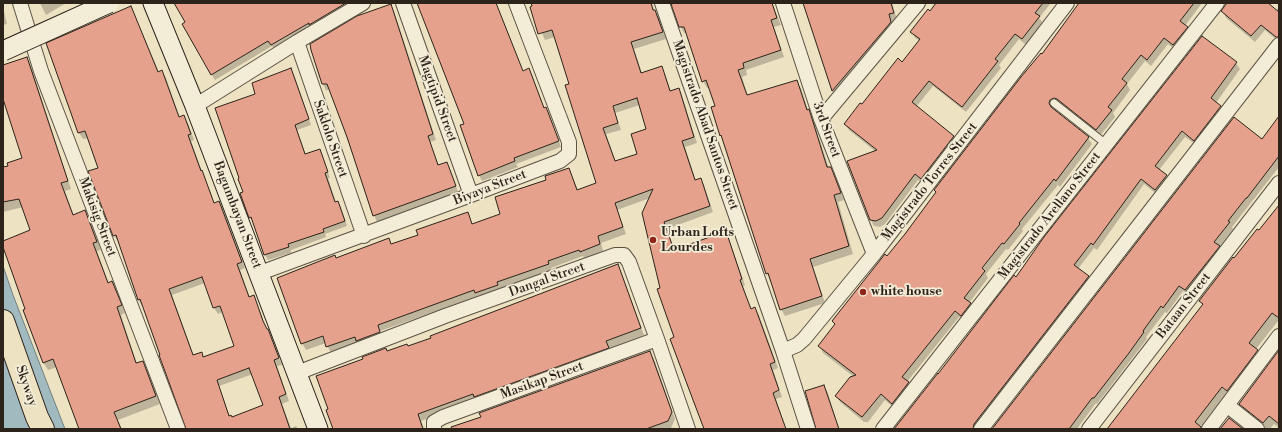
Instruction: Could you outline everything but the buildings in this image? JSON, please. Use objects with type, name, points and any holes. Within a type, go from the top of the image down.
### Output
[{"type":"highway","name":"Skyway","points":[[3,321],[43,429]]},
{"type":"street","name":"Makisig Street","points":[[20,3],[41,71],[178,429]]},
{"type":"street","points":[[3,51],[109,3]]},
{"type":"street","name":"Bagumbayan Street","points":[[153,3],[260,273],[318,429]]},
{"type":"street","points":[[195,106],[297,42],[363,3]]},
{"type":"street","name":"Magtipid Street","points":[[403,3],[471,195]]},
{"type":"street","name":"Biyaya Street","points":[[260,273],[364,236],[560,161],[569,154],[569,142],[516,3]]},
{"type":"street","name":"Magistrado Abad Santos Street","points":[[662,3],[783,351],[808,429]]},
{"type":"street","name":"3rd Street","points":[[783,3],[821,119],[874,254]]},
{"type":"street","name":"Magistrado Torres Street","points":[[783,351],[797,345],[804,339],[874,254],[1067,3]]},
{"type":"street","name":"Magistrado Arellano Street","points":[[883,429],[1217,3]]},
{"type":"street","points":[[821,119],[913,5]]},
{"type":"street","name":"Saklolo Street","points":[[297,42],[364,236]]},
{"type":"street","points":[[981,429],[1279,46]]},
{"type":"street","name":"Bataan Street","points":[[1089,429],[1279,183]]},
{"type":"street","name":"Dangal Street","points":[[297,373],[445,316],[615,255],[624,255],[629,262],[657,339],[686,428]]},
{"type":"street","points":[[1209,429],[1228,406],[1279,336]]},
{"type":"street","name":"Masikap Street","points":[[434,429],[434,422],[443,417],[657,339]]},
{"type":"street","points":[[1228,406],[1257,429]]},
{"type":"lane","points":[[1054,103],[1106,144]]},
{"type":"water","points":[[3,266],[13,295],[65,429],[3,429]]},
{"type":"place","name":"Urban Lofts Lourdes","points":[[653,240]]},
{"type":"place","name":"white house","points":[[863,292]]}]
